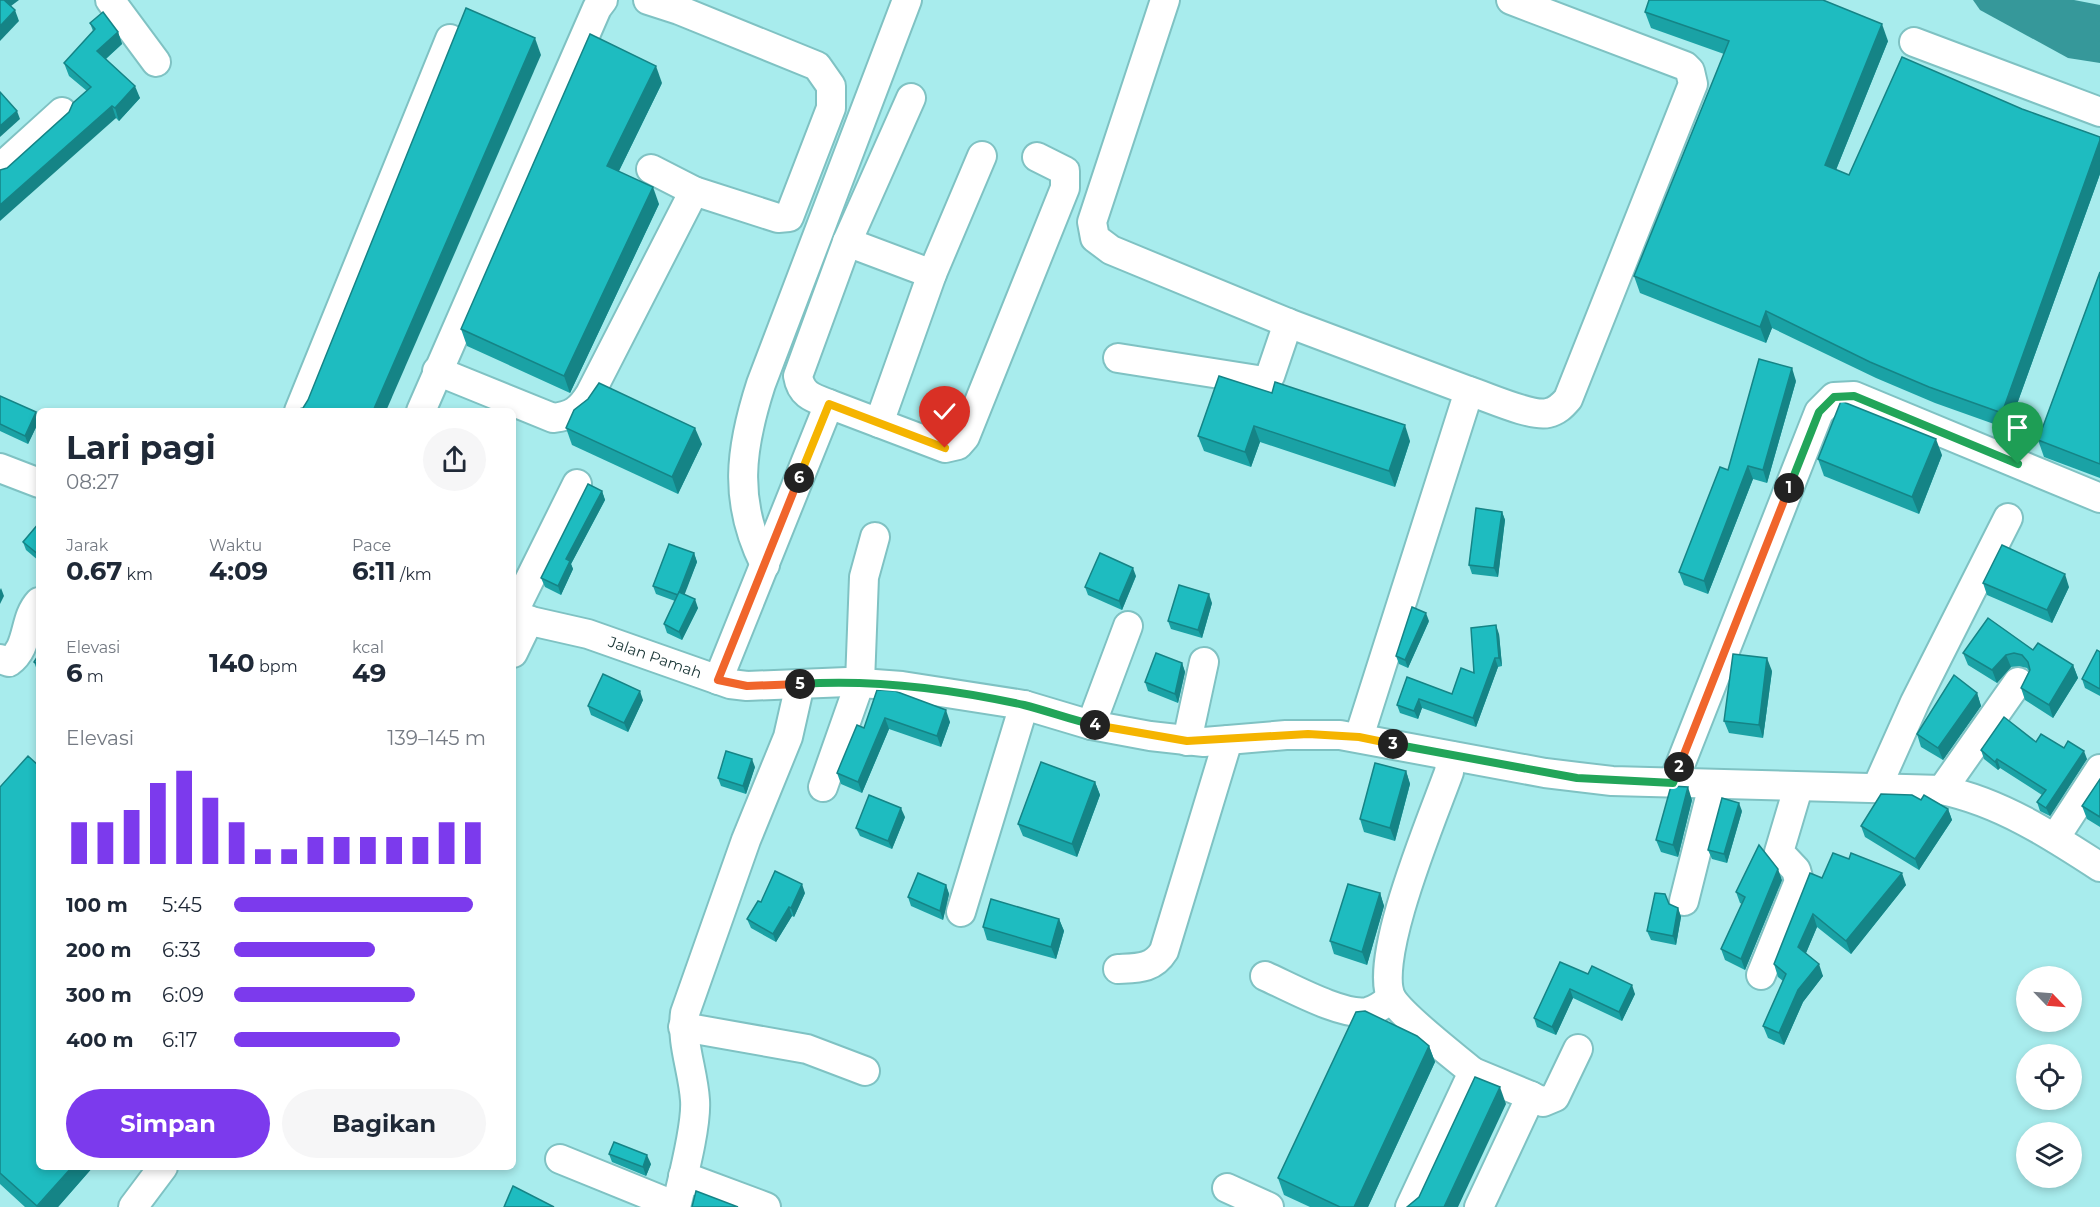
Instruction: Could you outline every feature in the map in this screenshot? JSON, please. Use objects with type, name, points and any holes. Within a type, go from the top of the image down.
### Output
[{"type":"street","points":[[110,0],[156,62]]},
{"type":"street","points":[[422,408],[597,8],[603,0]]},
{"type":"street","points":[[648,0],[681,5],[817,66],[831,86],[831,108],[789,217],[778,218],[694,191],[651,169]]},
{"type":"street","points":[[765,565],[754,542],[744,506],[742,462],[748,423],[907,0]]},
{"type":"street","points":[[1165,0],[1092,222],[1095,238],[1111,250],[1288,322],[1469,391],[1535,413],[1547,414],[1559,409],[1568,399],[1693,84],[1690,71],[1684,66],[1511,0]]},
{"type":"street","points":[[300,408],[450,39]]},
{"type":"street","points":[[1914,42],[2100,112]]},
{"type":"street","points":[[911,98],[848,242],[798,376],[800,386],[807,395],[945,448],[958,445],[965,437],[1065,188],[1065,171],[1036,156]]},
{"type":"street","points":[[0,168],[62,112]]},
{"type":"street","points":[[879,423],[932,274],[982,156]]},
{"type":"street","points":[[437,371],[553,418],[567,417],[580,410],[694,191]]},
{"type":"street","points":[[848,242],[932,274]]},
{"type":"street","points":[[1118,358],[1264,381],[1270,376],[1288,322]]},
{"type":"street","points":[[1359,737],[1469,391]]},
{"type":"street","points":[[1673,783],[1819,412],[1834,397],[1854,396],[2100,498]]},
{"type":"street","points":[[718,680],[829,404]]},
{"type":"street","points":[[0,468],[36,482]]},
{"type":"street","points":[[518,617],[577,484]]},
{"type":"street","points":[[1877,787],[1916,702],[2008,518]]},
{"type":"street","points":[[823,787],[860,682],[864,577],[875,537]]},
{"type":"street","points":[[0,659],[9,662],[18,654],[29,629],[31,614],[36,606]]},
{"type":"street","name":"Jalan Pamah","points":[[518,617],[616,643],[718,680],[747,686],[860,682],[941,691],[1024,705],[1091,724],[1187,741],[1308,734],[1359,737],[1577,778],[1798,788],[1877,787],[1942,790],[1991,805],[2055,838],[2100,867]]},
{"type":"street","points":[[1091,724],[1128,626]]},
{"type":"street","points":[[1187,741],[1204,662]]},
{"type":"street","points":[[1942,790],[2018,682]]},
{"type":"street","points":[[560,1159],[676,1206],[695,1104],[691,1068],[682,1038],[685,1012],[746,840],[792,724],[800,684]]},
{"type":"street","points":[[961,912],[1024,705]]},
{"type":"street","points":[[1118,969],[1147,967],[1158,961],[1164,951],[1227,740]]},
{"type":"street","points":[[1451,756],[1449,772],[1395,926],[1388,978],[1391,998],[1473,1072],[1543,1102],[1555,1097],[1578,1049]]},
{"type":"street","points":[[2055,838],[2100,769]]},
{"type":"street","points":[[1684,901],[1713,785]]},
{"type":"street","points":[[1761,975],[1799,881],[1796,870],[1779,852],[1798,788]]},
{"type":"street","points":[[1266,976],[1337,1006],[1359,1012],[1380,1008],[1391,998]]},
{"type":"street","points":[[683,1027],[807,1049],[865,1071]]},
{"type":"street","points":[[1410,1207],[1473,1072]]},
{"type":"street","points":[[1479,1207],[1531,1096]]},
{"type":"street","points":[[133,1207],[161,1170]]},
{"type":"street","points":[[683,1176],[766,1207]]},
{"type":"street","points":[[1227,1188],[1269,1207]]},
{"type":"water","points":[[1973,0],[2074,0],[2100,5],[2100,63],[2068,58],[1980,10]]},
{"type":"building","points":[[0,0],[4,0],[15,10],[0,26]]},
{"type":"building","points":[[1649,0],[1823,0],[1882,24],[1825,165],[1849,175],[1902,57],[2022,109],[2100,137],[2002,413],[1929,387],[1870,362],[1766,311],[1760,327],[1634,276],[1729,41],[1645,12]]},
{"type":"building","points":[[466,8],[535,38],[374,408],[303,408]]},
{"type":"building","points":[[103,12],[118,32],[97,51],[135,86],[115,108],[112,106],[0,205],[0,170],[7,168],[69,112],[73,103],[91,87],[64,63],[95,29],[90,23]]},
{"type":"building","points":[[590,34],[656,66],[607,166],[653,187],[564,376],[461,329]]},
{"type":"building","points":[[0,92],[17,111],[0,126]]},
{"type":"building","points":[[2100,272],[2100,464],[2038,440]]},
{"type":"building","points":[[1759,359],[1792,368],[1763,470],[1748,466],[1704,581],[1679,572],[1720,467],[1728,470]]},
{"type":"building","points":[[1219,376],[1272,393],[1275,382],[1405,425],[1389,471],[1254,426],[1245,452],[1198,436]]},
{"type":"building","points":[[599,383],[695,428],[672,477],[566,428],[574,410],[588,399]]},
{"type":"building","points":[[0,396],[36,412],[25,436],[0,424]]},
{"type":"building","points":[[1841,401],[1936,439],[1912,497],[1818,459]]},
{"type":"building","points":[[588,484],[602,491],[566,559],[570,561],[558,586],[541,578]]},
{"type":"building","points":[[1476,508],[1502,512],[1494,568],[1469,565]]},
{"type":"building","points":[[36,527],[36,553],[23,542]]},
{"type":"building","points":[[669,544],[694,553],[678,595],[653,586]]},
{"type":"building","points":[[2002,545],[2065,574],[2047,610],[1983,583]]},
{"type":"building","points":[[1100,553],[1133,568],[1119,601],[1085,587]]},
{"type":"building","points":[[1179,585],[1209,594],[1198,630],[1168,621]]},
{"type":"building","points":[[679,592],[695,599],[679,632],[664,624]]},
{"type":"building","points":[[1412,607],[1426,613],[1405,660],[1396,656]]},
{"type":"building","points":[[1988,618],[2033,650],[2038,643],[2073,665],[2049,705],[2021,688],[2030,670],[2028,662],[2022,655],[2014,653],[2006,655],[1992,670],[1963,653]]},
{"type":"building","points":[[1496,625],[1499,658],[1495,658],[1473,718],[1419,699],[1414,711],[1397,705],[1407,677],[1452,694],[1461,668],[1474,673],[1471,628]]},
{"type":"building","points":[[2097,650],[2100,652],[2100,689],[2082,679]]},
{"type":"building","points":[[1156,653],[1182,663],[1175,694],[1145,682]]},
{"type":"building","points":[[1733,654],[1767,658],[1759,725],[1724,721]]},
{"type":"building","points":[[603,674],[640,691],[624,723],[588,706]]},
{"type":"building","points":[[1954,675],[1977,693],[1938,748],[1917,734]]},
{"type":"building","points":[[877,690],[895,691],[946,710],[937,736],[885,718],[858,782],[837,773],[857,725],[864,728]]},
{"type":"building","points":[[2004,717],[2036,742],[2041,734],[2064,748],[2068,741],[2084,751],[2046,808],[2037,802],[2046,790],[1997,759],[1995,762],[1981,750]]},
{"type":"building","points":[[726,751],[752,759],[743,786],[718,778]]},
{"type":"building","points":[[28,756],[36,763],[36,1170],[69,1170],[37,1206],[0,1173],[0,787]]},
{"type":"building","points":[[1041,762],[1095,782],[1072,844],[1018,824]]},
{"type":"building","points":[[1375,763],[1406,771],[1390,828],[1360,819]]},
{"type":"building","points":[[2100,779],[2100,817],[2082,806]]},
{"type":"building","points":[[1671,786],[1688,787],[1673,845],[1656,840]]},
{"type":"building","points":[[1881,794],[1912,795],[1921,800],[1924,795],[1948,809],[1915,859],[1861,826]]},
{"type":"building","points":[[869,795],[901,808],[888,841],[856,828]]},
{"type":"building","points":[[1722,798],[1739,803],[1724,854],[1708,850]]},
{"type":"building","points":[[1759,845],[1778,869],[1741,959],[1721,949],[1745,897],[1736,892]]},
{"type":"building","points":[[1833,853],[1849,859],[1851,853],[1902,873],[1846,941],[1813,914],[1798,947],[1819,964],[1798,990],[1779,1033],[1763,1026],[1786,974],[1774,964],[1810,873],[1822,878]]},
{"type":"building","points":[[775,871],[802,884],[791,908],[789,907],[773,934],[747,919],[758,901],[761,902]]},
{"type":"building","points":[[918,873],[946,885],[940,911],[908,897]]},
{"type":"building","points":[[1348,884],[1380,893],[1362,952],[1330,941]]},
{"type":"building","points":[[1655,893],[1665,894],[1669,904],[1678,908],[1673,936],[1647,931]]},
{"type":"building","points":[[991,899],[1059,919],[1051,947],[983,927]]},
{"type":"building","points":[[1560,962],[1588,974],[1592,966],[1632,985],[1619,1012],[1570,989],[1552,1027],[1534,1018]]},
{"type":"building","points":[[1365,1011],[1417,1036],[1429,1046],[1354,1207],[1340,1207],[1278,1178],[1356,1012]]},
{"type":"building","points":[[1475,1077],[1500,1087],[1444,1207],[1407,1207],[1419,1197]]},
{"type":"building","points":[[614,1142],[647,1155],[643,1167],[609,1154]]},
{"type":"building","points":[[513,1186],[554,1207],[504,1207]]},
{"type":"building","points":[[696,1191],[738,1207],[692,1207]]},
{"type":"route","points":[[945,448],[829,404],[718,680],[747,686],[860,682],[902,686],[1024,705],[1109,729],[1187,741],[1308,734],[1340,735],[1577,778],[1673,783],[1819,412],[1834,397],[1854,396],[2018,464]]}]
